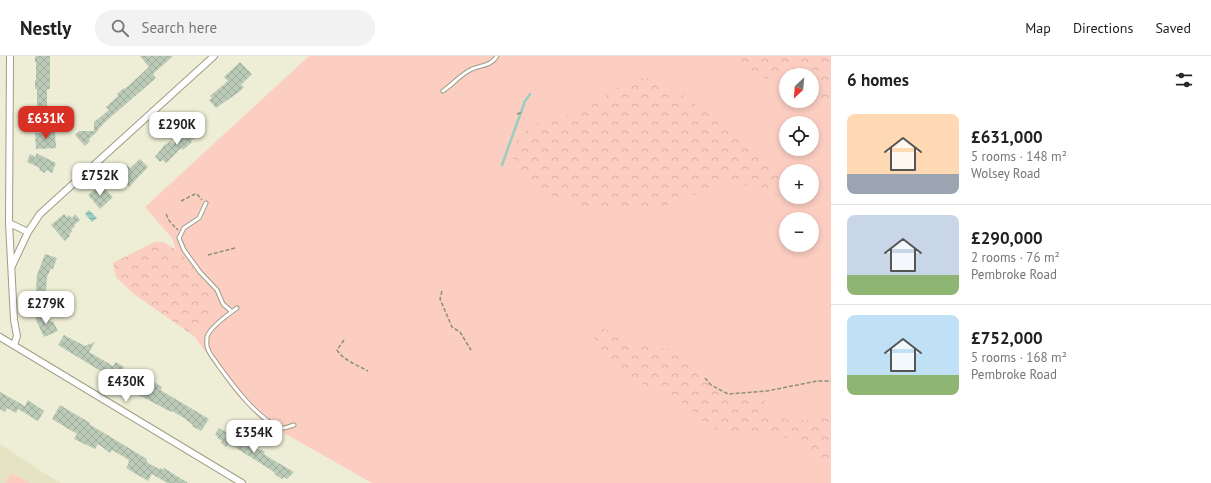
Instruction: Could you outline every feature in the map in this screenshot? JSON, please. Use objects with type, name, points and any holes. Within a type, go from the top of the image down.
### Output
[{"type":"street","points":[[10,56],[10,223],[14,320],[17,336],[14,346]]},
{"type":"street","points":[[12,266],[28,232],[40,214],[214,56]]},
{"type":"street","points":[[10,223],[28,232]]},
{"type":"street","points":[[0,337],[242,483]]},
{"type":"lane","points":[[444,91],[472,69],[491,63],[497,56]]},
{"type":"lane","points":[[206,203],[199,218],[184,228],[179,238],[184,250],[200,272],[217,290],[223,304],[232,311]]},
{"type":"lane","points":[[237,308],[232,311],[207,336],[207,348],[227,378],[251,407],[264,418],[276,425],[284,428],[294,425]]},
{"type":"path","points":[[518,114],[523,112]]},
{"type":"path","points":[[181,201],[194,194],[197,194],[203,202],[204,208]]},
{"type":"path","points":[[166,214],[170,222],[181,232]]},
{"type":"path","points":[[208,255],[235,248]]},
{"type":"path","points":[[442,291],[440,300],[452,327],[460,332],[471,350]]},
{"type":"path","points":[[344,340],[338,347],[338,352],[343,358],[368,371]]},
{"type":"path","points":[[705,378],[711,385],[728,394],[767,391],[831,381]]},
{"type":"shaded area","points":[[0,444],[44,473],[61,483],[0,483]]},
{"type":"green space","points":[[309,56],[831,56],[831,483],[372,483],[261,420],[235,393],[194,336],[134,294],[116,277],[113,263],[155,242],[163,242],[176,250],[172,238],[145,207]]},
{"type":"green space","points":[[733,56],[831,56],[831,107],[819,103],[819,68],[779,68],[779,84],[748,69]]},
{"type":"green space","points":[[648,78],[679,92],[753,148],[779,177],[779,195],[752,186],[721,184],[658,209],[599,212],[555,197],[517,174],[512,154],[519,136],[540,122],[585,110],[629,80]]},
{"type":"green space","points":[[155,242],[161,242],[172,247],[189,262],[203,281],[208,292],[210,302],[209,315],[194,336],[134,294],[116,277],[113,263]]},
{"type":"green space","points":[[603,329],[618,333],[647,347],[670,349],[691,358],[714,391],[733,396],[757,395],[764,398],[769,412],[778,418],[793,420],[818,420],[831,418],[831,461],[821,457],[792,438],[728,435],[706,424],[683,403],[626,376],[598,357],[592,348],[594,336]]},
{"type":"green space","points":[[11,473],[31,483],[6,483]]},
{"type":"water","points":[[89,210],[97,218],[92,222],[85,214]]},
{"type":"building","points":[[35,56],[50,56],[50,89],[47,89],[47,120],[35,121],[34,114],[37,114],[37,89],[35,89]]},
{"type":"building","points":[[140,56],[173,56],[153,74],[156,78],[105,122],[89,139],[90,141],[85,146],[75,135],[79,131],[94,131],[94,122],[109,110],[106,107],[118,96],[117,94],[124,88],[125,89],[149,67]]},
{"type":"building","points":[[240,62],[252,74],[241,85],[244,87],[239,92],[216,108],[209,100],[212,98],[210,96],[228,81],[224,77]]},
{"type":"building","points":[[195,126],[200,133],[183,150],[181,148],[166,163],[163,160],[160,162],[155,157],[165,144],[166,145],[170,141],[173,144]]},
{"type":"building","points":[[55,132],[56,148],[36,149],[35,133]]},
{"type":"building","points":[[36,153],[56,163],[52,173],[46,170],[45,173],[39,170],[40,168],[27,162],[30,154],[36,157]]},
{"type":"building","points":[[140,159],[148,167],[129,187],[119,175],[127,165],[130,168]]},
{"type":"building","points":[[98,187],[101,190],[104,188],[113,197],[100,209],[88,195]]},
{"type":"building","points":[[64,214],[67,217],[69,215],[72,218],[75,214],[80,220],[74,225],[75,226],[69,235],[70,236],[65,241],[51,225]]},
{"type":"building","points":[[45,254],[57,258],[53,269],[51,268],[47,277],[45,305],[35,305],[37,275]]},
{"type":"building","points":[[46,312],[50,322],[53,321],[58,331],[44,337],[35,318]]},
{"type":"building","points":[[64,335],[85,346],[95,342],[89,352],[113,366],[116,362],[124,367],[122,371],[138,381],[142,373],[162,387],[162,391],[209,419],[201,431],[192,426],[193,425],[184,418],[137,394],[139,391],[123,382],[122,384],[58,345]]},
{"type":"building","points":[[0,392],[25,406],[28,400],[44,411],[38,421],[18,409],[16,413],[7,408],[5,412],[0,409]]},
{"type":"building","points":[[60,405],[147,459],[146,460],[148,463],[159,469],[164,470],[164,468],[188,483],[167,483],[152,474],[148,481],[126,468],[129,460],[112,450],[110,453],[98,444],[95,449],[74,439],[77,434],[52,419]]},
{"type":"building","points":[[219,428],[245,444],[259,450],[260,449],[265,452],[264,454],[268,457],[294,472],[287,479],[284,477],[282,479],[268,468],[233,446],[232,447],[228,444],[226,447],[215,435]]},
{"type":"waterway","points":[[502,165],[525,101],[530,94]]}]
